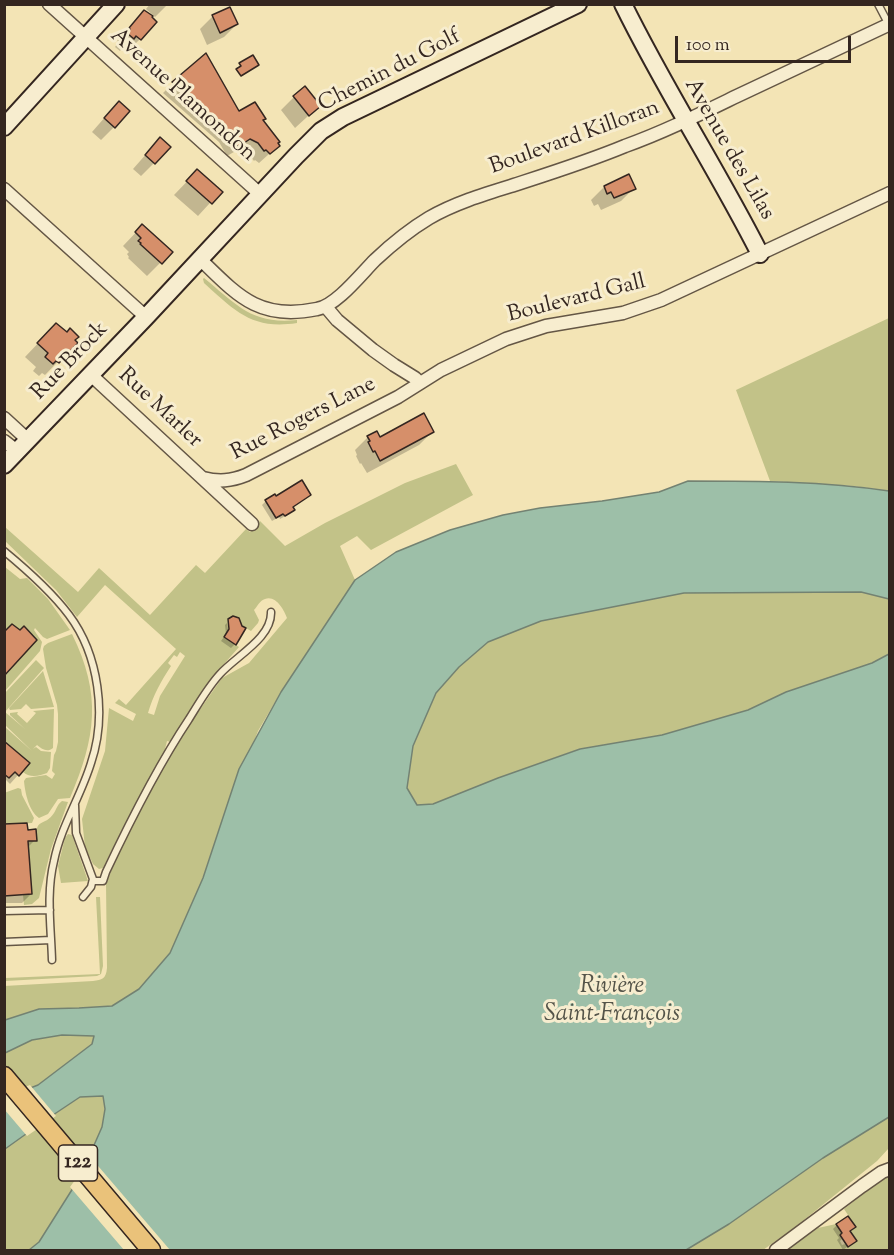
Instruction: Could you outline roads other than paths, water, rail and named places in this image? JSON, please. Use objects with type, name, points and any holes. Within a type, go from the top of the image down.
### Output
[{"type":"main road","name":"122","points":[[4,1076],[151,1251]]},
{"type":"street","name":"Avenue Plamondon","points":[[49,4],[260,194]]},
{"type":"street","points":[[6,123],[117,4]]},
{"type":"street","name":"Chemin du Golf","points":[[146,317],[321,131],[373,102],[578,4]]},
{"type":"street","name":"Avenue des Lilas","points":[[623,4],[646,51],[760,254]]},
{"type":"street","name":"Boulevard Killoran","points":[[326,307],[391,246],[430,218],[479,196],[625,147],[889,24]]},
{"type":"street","points":[[4,189],[146,317]]},
{"type":"street","name":"Boulevard Gall","points":[[420,383],[441,370],[517,335],[546,326],[631,311],[662,300],[890,193]]},
{"type":"street","points":[[200,258],[242,297],[262,308],[296,312],[326,307],[337,320],[374,350],[420,383]]},
{"type":"street","name":"Rue Brock","points":[[4,465],[16,444],[91,375],[146,317]]},
{"type":"street","name":"Rue Marler","points":[[91,375],[252,524]]},
{"type":"street","name":"Rue Rogers Lane","points":[[203,478],[221,481],[246,475],[398,397],[420,383]]},
{"type":"street","points":[[4,418],[16,444]]},
{"type":"street","points":[[776,1251],[862,1186],[890,1169]]},
{"type":"lane","points":[[879,4],[889,24]]},
{"type":"lane","points":[[4,550],[53,596],[78,629],[93,669],[98,700],[98,737],[91,765],[61,836],[54,859],[50,882],[52,960]]},
{"type":"lane","points":[[93,881],[103,881],[139,803],[173,743],[207,691],[221,673],[265,631],[271,623],[271,612]]},
{"type":"lane","points":[[75,802],[76,833],[93,881],[82,897]]},
{"type":"lane","points":[[4,911],[50,910]]},
{"type":"lane","points":[[4,942],[51,940]]},
{"type":"water","name":"Rivière Saint-François","points":[[688,481],[814,483],[889,491],[889,599],[861,592],[684,593],[541,621],[488,642],[459,667],[436,693],[413,746],[407,788],[417,805],[433,804],[580,749],[662,735],[748,710],[786,692],[872,663],[889,654],[889,1117],[823,1158],[729,1224],[686,1250],[29,1250],[39,1242],[80,1177],[102,1127],[105,1109],[103,1096],[80,1097],[5,1149],[5,1098],[38,1085],[92,1044],[94,1036],[62,1035],[32,1040],[5,1053],[5,1020],[39,1009],[112,1006],[139,989],[170,953],[203,878],[239,769],[281,692],[355,580],[396,552],[450,530],[503,515],[540,508],[659,492]]}]
